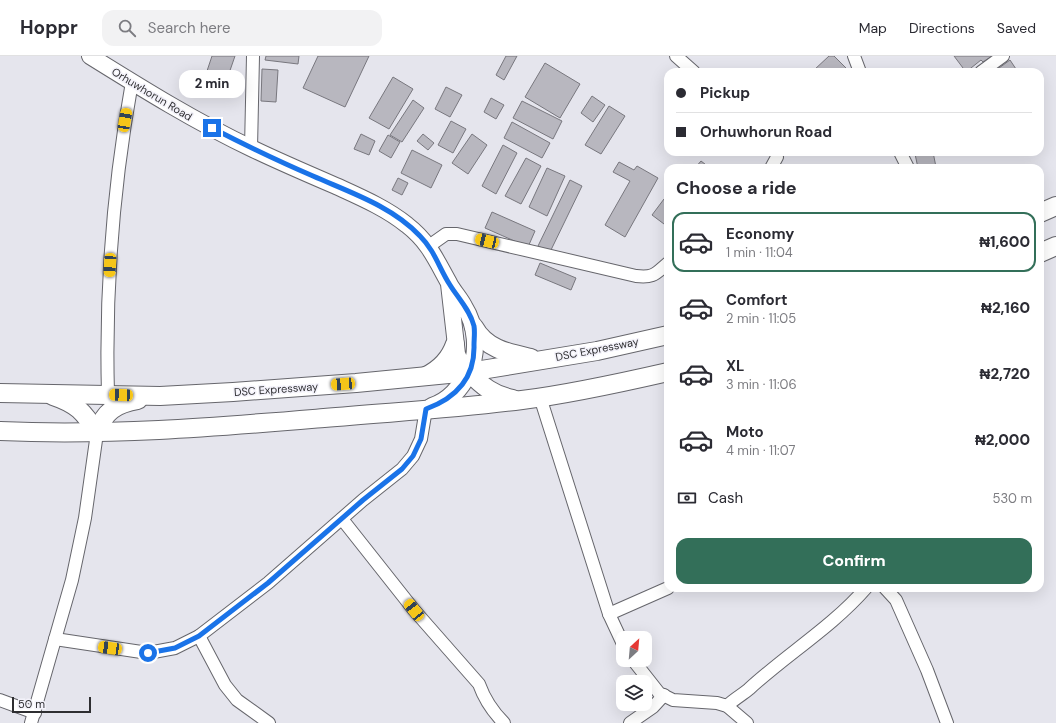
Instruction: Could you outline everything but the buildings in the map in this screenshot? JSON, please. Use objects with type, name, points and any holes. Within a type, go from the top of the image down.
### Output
[{"type":"main road","points":[[1044,211],[1056,206]]},
{"type":"main road","points":[[1044,250],[1056,246]]},
{"type":"main road","points":[[474,327],[485,341],[494,347],[512,354],[538,360]]},
{"type":"main road","name":"DSC Expressway","points":[[0,393],[160,396],[292,388],[425,377],[469,372],[597,350],[664,336]]},
{"type":"main road","points":[[425,377],[445,363],[452,353],[455,344]]},
{"type":"main road","points":[[426,409],[437,405],[457,391],[469,372],[488,390],[496,395],[522,400]]},
{"type":"main road","points":[[0,431],[97,433],[214,427],[426,409],[522,400],[585,390],[664,373]]},
{"type":"main road","points":[[47,394],[70,402],[78,408],[86,415],[97,433]]},
{"type":"main road","points":[[97,433],[105,416],[118,406],[128,402],[160,396]]},
{"type":"street","name":"Orhuwhorun Road","points":[[90,56],[198,121],[251,148],[364,199],[389,212],[407,224],[429,246],[449,284]]},
{"type":"street","points":[[251,148],[253,56]]},
{"type":"street","points":[[676,56],[690,68]]},
{"type":"street","points":[[854,56],[858,68]]},
{"type":"street","points":[[986,68],[1003,56]]},
{"type":"street","points":[[108,394],[107,338],[111,240],[119,157],[132,82]]},
{"type":"street","points":[[429,246],[446,234],[458,234],[648,278],[656,274],[664,267]]},
{"type":"street","points":[[449,284],[464,306],[474,327],[474,363],[469,372],[461,363],[457,354],[449,284]]},
{"type":"street","points":[[540,397],[609,614],[617,631]]},
{"type":"street","points":[[55,639],[148,653],[175,648],[199,636],[268,583],[363,500],[402,469],[413,456],[421,439],[426,409]]},
{"type":"street","points":[[0,700],[33,718],[72,580],[85,518],[97,433]]},
{"type":"street","points":[[342,519],[414,610],[480,684],[483,694],[498,717],[504,723]]},
{"type":"street","points":[[609,614],[664,590]]},
{"type":"street","points":[[727,706],[831,622],[854,602],[863,592]]},
{"type":"street","points":[[889,592],[896,600],[927,670],[947,723]]},
{"type":"street","points":[[199,636],[224,685],[237,700],[269,723]]},
{"type":"street","points":[[638,667],[659,693],[664,696],[673,700],[717,703],[727,706],[747,723]]},
{"type":"street","points":[[630,723],[653,707],[664,696]]},
{"type":"route","points":[[148,653],[175,648],[199,636],[268,583],[363,500],[402,469],[413,456],[421,439],[426,409],[437,405],[457,391],[464,382],[474,363],[474,327],[470,317],[449,284],[429,246],[420,235],[389,212],[364,199],[278,161],[212,128]]}]
